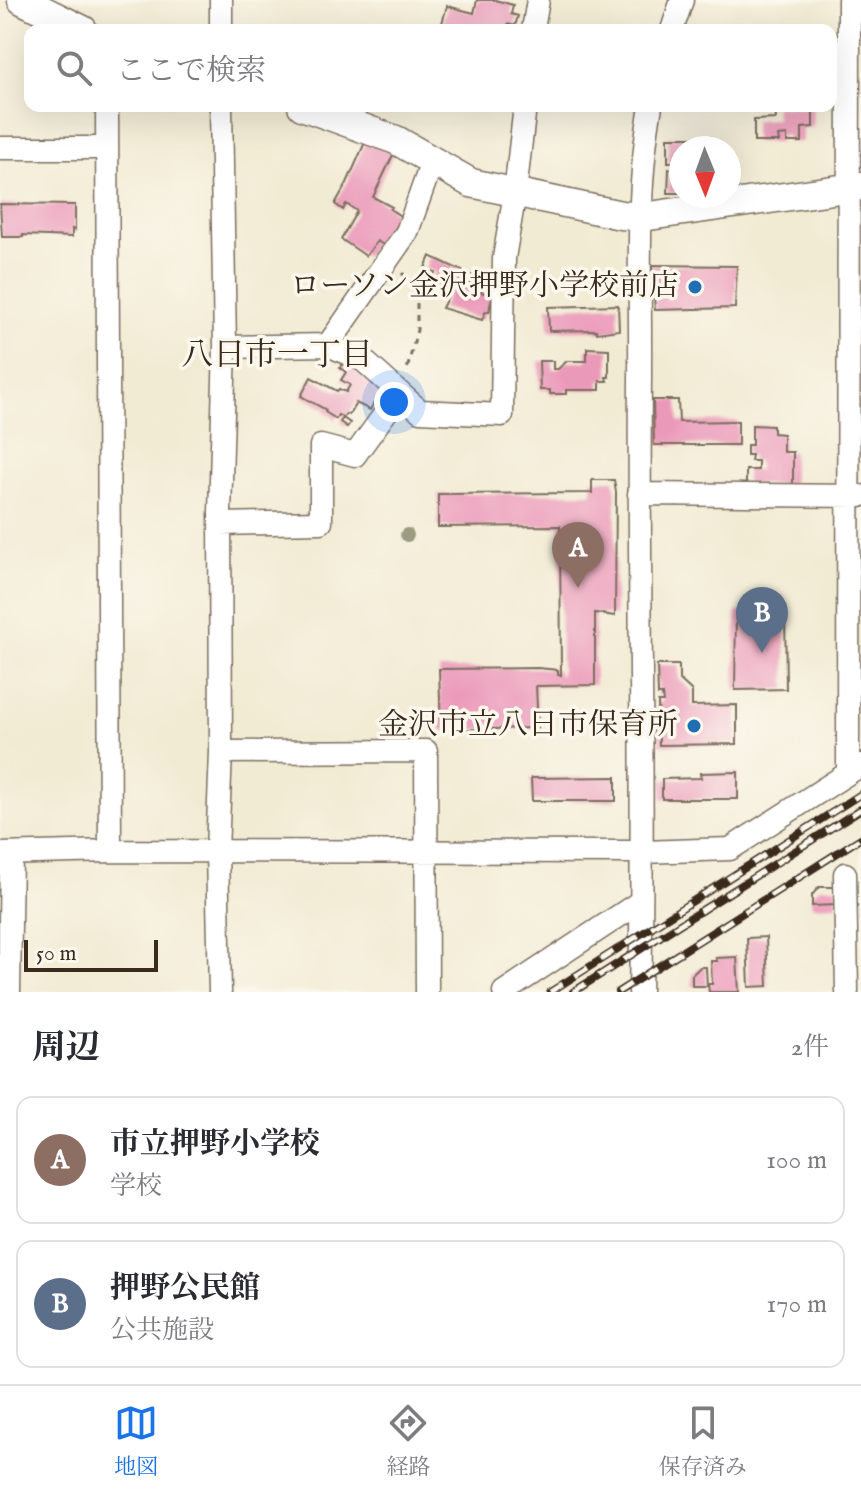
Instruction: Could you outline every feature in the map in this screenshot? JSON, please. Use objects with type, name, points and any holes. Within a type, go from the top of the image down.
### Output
[{"type":"main road","points":[[22,0],[71,24]]},
{"type":"main road","points":[[319,112],[396,140],[471,183],[621,215],[642,217],[854,187]]},
{"type":"street","points":[[221,0],[221,24]]},
{"type":"street","points":[[534,24],[538,0]]},
{"type":"street","points":[[674,24],[682,0]]},
{"type":"street","points":[[9,992],[6,854],[730,849],[855,769],[854,187],[847,42],[849,0]]},
{"type":"street","points":[[107,112],[110,851]]},
{"type":"street","points":[[220,992],[217,851],[221,752],[220,524],[225,347],[221,112]]},
{"type":"street","points":[[225,347],[328,345],[363,360],[420,411],[502,415],[504,258],[524,112]]},
{"type":"street","points":[[640,992],[642,217],[650,112]]},
{"type":"street","points":[[0,148],[107,148]]},
{"type":"street","points":[[328,345],[407,232],[432,162]]},
{"type":"street","points":[[220,524],[321,522],[321,446],[355,455],[400,393]]},
{"type":"street","points":[[639,494],[854,496]]},
{"type":"street","points":[[221,752],[426,751],[427,992]]},
{"type":"street","points":[[845,874],[853,907],[847,992]]},
{"type":"street","points":[[504,992],[640,902]]},
{"type":"path","points":[[388,260],[417,289],[417,330],[400,393]]},
{"type":"building","points":[[477,0],[495,0],[513,5],[511,14],[518,16],[516,24],[442,24],[447,6],[474,13]]},
{"type":"building","points":[[775,112],[813,112],[813,127],[802,128],[802,142],[787,142],[787,135],[778,136],[779,142],[754,142],[754,120],[776,119]]},
{"type":"building","points":[[366,140],[394,153],[373,197],[392,207],[390,209],[411,223],[393,251],[377,241],[366,256],[341,239],[357,211],[346,204],[343,210],[335,204]]},
{"type":"building","points":[[0,204],[75,205],[75,230],[72,229],[72,237],[2,237]]},
{"type":"building","points":[[430,256],[473,276],[468,287],[492,296],[489,312],[486,311],[482,320],[442,308],[452,288],[432,280],[435,272],[425,268]]},
{"type":"building","name":"ローソン金沢押野小学校前店","points":[[652,265],[737,266],[735,308],[655,310]]},
{"type":"building","points":[[618,305],[619,330],[597,333],[596,330],[549,331],[548,307]]},
{"type":"building","points":[[587,348],[609,349],[609,377],[606,377],[607,381],[600,381],[600,390],[566,390],[566,394],[550,394],[550,390],[540,390],[539,361],[553,361],[553,369],[558,369],[567,361],[587,361]]},
{"type":"building","points":[[346,358],[383,386],[370,410],[356,403],[349,415],[343,418],[338,415],[336,419],[301,396],[311,377],[337,391],[346,392],[350,385],[341,380],[346,372],[340,368]]},
{"type":"building","points":[[653,400],[678,400],[679,422],[738,421],[738,445],[654,445]]},
{"type":"building","points":[[343,418],[350,423],[347,427],[340,422]]},
{"type":"building","points":[[752,425],[773,426],[773,433],[783,434],[783,452],[793,452],[793,485],[746,484],[746,470],[758,470],[758,461],[751,461],[752,455],[747,455],[747,445],[752,445]]},
{"type":"building","points":[[592,480],[614,480],[616,492],[615,616],[595,613],[595,685],[536,686],[538,728],[441,730],[439,669],[538,668],[558,670],[561,675],[560,526],[438,527],[438,494],[592,493]]},
{"type":"building","points":[[743,607],[785,607],[786,689],[735,690],[736,612],[743,612]]},
{"type":"building","points":[[657,665],[679,665],[679,679],[692,691],[692,706],[737,705],[737,744],[659,745],[658,702],[663,702],[662,695],[658,695]]},
{"type":"building","points":[[738,772],[738,799],[662,799],[662,779],[701,778],[700,773]]},
{"type":"building","points":[[616,777],[616,801],[532,801],[531,778]]},
{"type":"building","points":[[819,887],[837,887],[837,905],[812,906],[812,895]]},
{"type":"building","points":[[766,937],[768,986],[749,987],[747,938]]},
{"type":"building","points":[[737,957],[739,992],[709,992],[708,984],[712,984],[711,961]]},
{"type":"building","points":[[700,967],[706,967],[707,986],[692,986],[692,975]]},
{"type":"railway","points":[[550,992],[861,794]]},
{"type":"railway","points":[[573,992],[861,809]]},
{"type":"railway","points":[[618,992],[861,838]]},
{"type":"place","name":"ローソン金沢押野小学校前店","points":[[695,287]]},
{"type":"place","name":"市立押野小学校","points":[[578,588]]},
{"type":"place","name":"押野公民館","points":[[762,653]]},
{"type":"place","name":"金沢市立八日市保育所","points":[[694,726]]},
{"type":"district","name":"八日市一丁目","points":[[277,356]]}]
